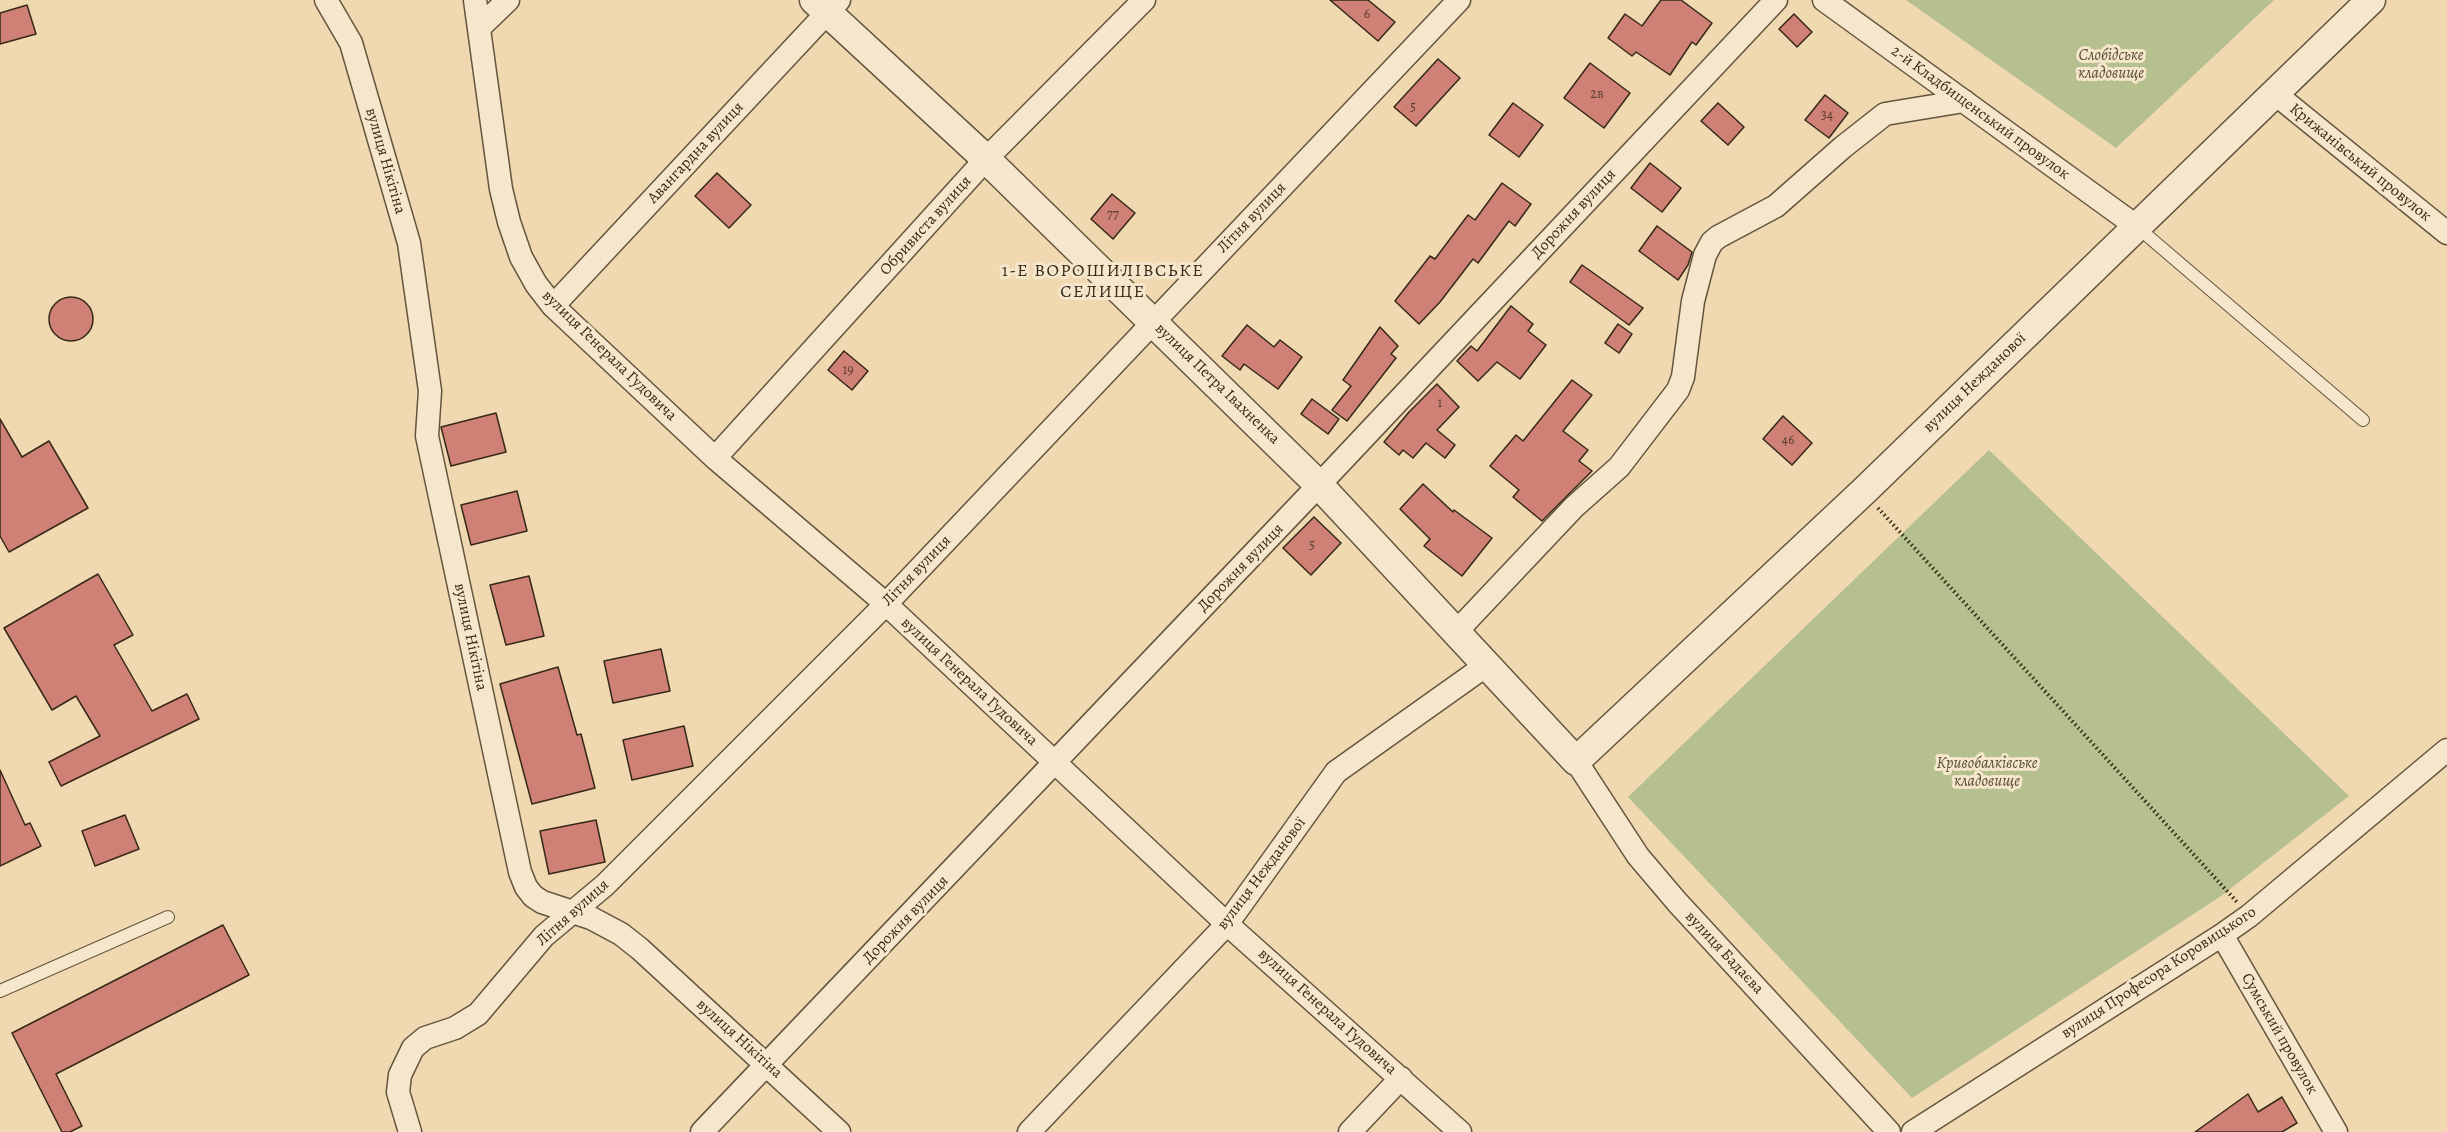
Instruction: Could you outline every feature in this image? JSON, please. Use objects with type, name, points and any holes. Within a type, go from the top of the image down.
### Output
[{"type":"street","name":"вулиця Нікітіна","points":[[326,0],[351,43],[409,243],[430,391],[427,436],[520,872],[526,887],[532,896],[607,926],[640,949],[839,1132]]},
{"type":"street","name":"вулиця Генерала Гудовича","points":[[475,0],[501,189],[509,222],[522,258],[536,284],[553,306],[715,458],[886,604],[1227,924],[1460,1132]]},
{"type":"street","points":[[479,28],[508,0]]},
{"type":"street","name":"Обривиста вулиця","points":[[715,458],[986,159],[1144,0]]},
{"type":"street","name":"Літня вулиця","points":[[410,1132],[398,1092],[400,1075],[413,1048],[425,1038],[455,1028],[478,1014],[544,936],[605,885],[886,604],[1459,0]]},
{"type":"street","name":"Дорожня вулиця","points":[[702,1132],[1319,485],[1776,0]]},
{"type":"street","name":"2-й Кладбищенський провулок","points":[[1824,0],[2136,226]]},
{"type":"street","name":"вулиця Нежданової","points":[[1576,761],[1863,492],[2273,92],[2371,0]]},
{"type":"street","name":"вулиця Петра Івахненка","points":[[827,4],[1319,485],[1576,761]]},
{"type":"street","name":"Авангардна вулиця","points":[[553,306],[827,4]]},
{"type":"street","points":[[1914,110],[1916,67]]},
{"type":"street","name":"Крижанівський провулок","points":[[2273,92],[2447,233]]},
{"type":"street","points":[[1457,631],[1574,507],[1618,467],[1678,390],[1683,377],[1693,301],[1705,255],[1712,242],[1776,206],[1843,147],[1885,114],[1964,101]]},
{"type":"street","name":"вулиця Нежданової","points":[[1029,1132],[1227,924],[1336,772],[1488,664]]},
{"type":"street","name":"вулиця Професора Коровицького","points":[[1913,1132],[2249,916],[2447,750]]},
{"type":"street","name":"вулиця Бадаєва","points":[[1576,761],[1638,856],[1889,1132]]},
{"type":"street","name":"Сумський провулок","points":[[2222,935],[2330,1130]]},
{"type":"street","points":[[1350,1132],[1401,1078]]},
{"type":"lane","points":[[2136,226],[2363,420]]},
{"type":"lane","points":[[0,992],[168,917]]},
{"type":"path","points":[[1863,492],[2249,916]]},
{"type":"green space","name":"Слобідське кладовище","points":[[1906,0],[2274,0],[2116,148]]},
{"type":"green space","name":"Кривобалківське кладовище","points":[[1989,450],[2349,796],[2221,896],[1912,1098],[1628,797]]},
{"type":"building","points":[[1330,0],[1368,0],[1395,22],[1378,41]]},
{"type":"building","points":[[1661,0],[1681,0],[1712,23],[1696,45],[1692,42],[1670,75],[1636,52],[1632,56],[1608,38],[1625,14],[1642,26]]},
{"type":"building","points":[[27,5],[36,34],[0,44],[0,13]]},
{"type":"building","points":[[1794,14],[1812,32],[1797,47],[1779,29]]},
{"type":"building","points":[[1438,59],[1460,78],[1416,126],[1394,107]]},
{"type":"building","points":[[1590,63],[1630,93],[1604,128],[1564,98]]},
{"type":"building","points":[[1825,95],[1848,113],[1829,138],[1805,120]]},
{"type":"building","points":[[1513,103],[1543,125],[1519,157],[1489,135]]},
{"type":"building","points":[[1718,103],[1744,127],[1728,145],[1701,121]]},
{"type":"building","points":[[1650,163],[1681,188],[1662,212],[1631,188]]},
{"type":"building","points":[[717,173],[751,205],[729,228],[695,196]]},
{"type":"building","points":[[1502,183],[1531,204],[1515,226],[1509,221],[1478,263],[1473,259],[1440,302],[1419,324],[1395,301],[1430,256],[1435,259],[1468,215],[1475,220]]},
{"type":"building","points":[[1112,194],[1135,213],[1113,239],[1091,219]]},
{"type":"building","points":[[1657,226],[1692,252],[1688,265],[1678,280],[1639,251]]},
{"type":"building","points":[[1582,265],[1643,308],[1629,325],[1570,282]]},
{"type":"building","points":[[71,297],[87,303],[93,319],[87,335],[71,341],[55,335],[49,319],[55,303]]},
{"type":"building","points":[[1511,306],[1533,324],[1528,331],[1546,345],[1520,379],[1497,362],[1478,381],[1457,361],[1471,346],[1477,351]]},
{"type":"building","points":[[1618,324],[1632,334],[1619,353],[1605,343]]},
{"type":"building","points":[[1247,325],[1274,347],[1280,340],[1302,357],[1278,389],[1244,364],[1240,370],[1222,356]]},
{"type":"building","points":[[1380,327],[1398,346],[1391,354],[1396,358],[1347,421],[1332,410],[1351,386],[1343,380]]},
{"type":"building","points":[[844,351],[868,371],[852,390],[828,370]]},
{"type":"building","points":[[1572,380],[1592,395],[1563,431],[1588,450],[1579,461],[1592,471],[1542,521],[1513,497],[1519,490],[1490,466],[1516,435],[1523,441]]},
{"type":"building","points":[[1437,384],[1459,407],[1437,430],[1455,445],[1445,458],[1426,443],[1413,458],[1403,450],[1399,455],[1384,442]]},
{"type":"building","points":[[1312,399],[1339,419],[1328,434],[1301,414]]},
{"type":"building","points":[[496,413],[506,452],[451,466],[441,427]]},
{"type":"building","points":[[1783,416],[1812,443],[1792,465],[1763,439]]},
{"type":"building","points":[[0,419],[22,457],[49,441],[88,508],[9,552],[0,536]]},
{"type":"building","points":[[1423,484],[1453,512],[1454,510],[1492,538],[1462,576],[1424,546],[1430,539],[1400,509]]},
{"type":"building","points":[[517,491],[527,531],[471,545],[461,505]]},
{"type":"building","points":[[1314,517],[1341,543],[1311,575],[1283,548]]},
{"type":"building","points":[[98,574],[133,635],[114,645],[152,711],[187,694],[199,719],[61,786],[49,762],[100,736],[76,696],[52,710],[4,628]]},
{"type":"building","points":[[529,576],[544,636],[506,645],[490,585]]},
{"type":"building","points":[[661,649],[670,691],[613,703],[604,661]]},
{"type":"building","points":[[558,667],[577,735],[581,734],[595,788],[532,804],[500,684]]},
{"type":"building","points":[[684,726],[693,766],[632,780],[623,740]]},
{"type":"building","points":[[0,770],[25,825],[30,823],[41,846],[0,866]]},
{"type":"building","points":[[125,815],[139,849],[95,866],[82,831]]},
{"type":"building","points":[[596,820],[605,862],[549,874],[540,831]]},
{"type":"building","points":[[223,925],[249,975],[56,1074],[82,1126],[70,1132],[62,1132],[12,1033]]},
{"type":"building","points":[[2248,1094],[2258,1112],[2282,1097],[2297,1123],[2282,1132],[2195,1132]]},
{"type":"district","name":"1-Е ВОРОШИЛІВСЬКЕ СЕЛИЩЕ","points":[[1103,282]]}]
